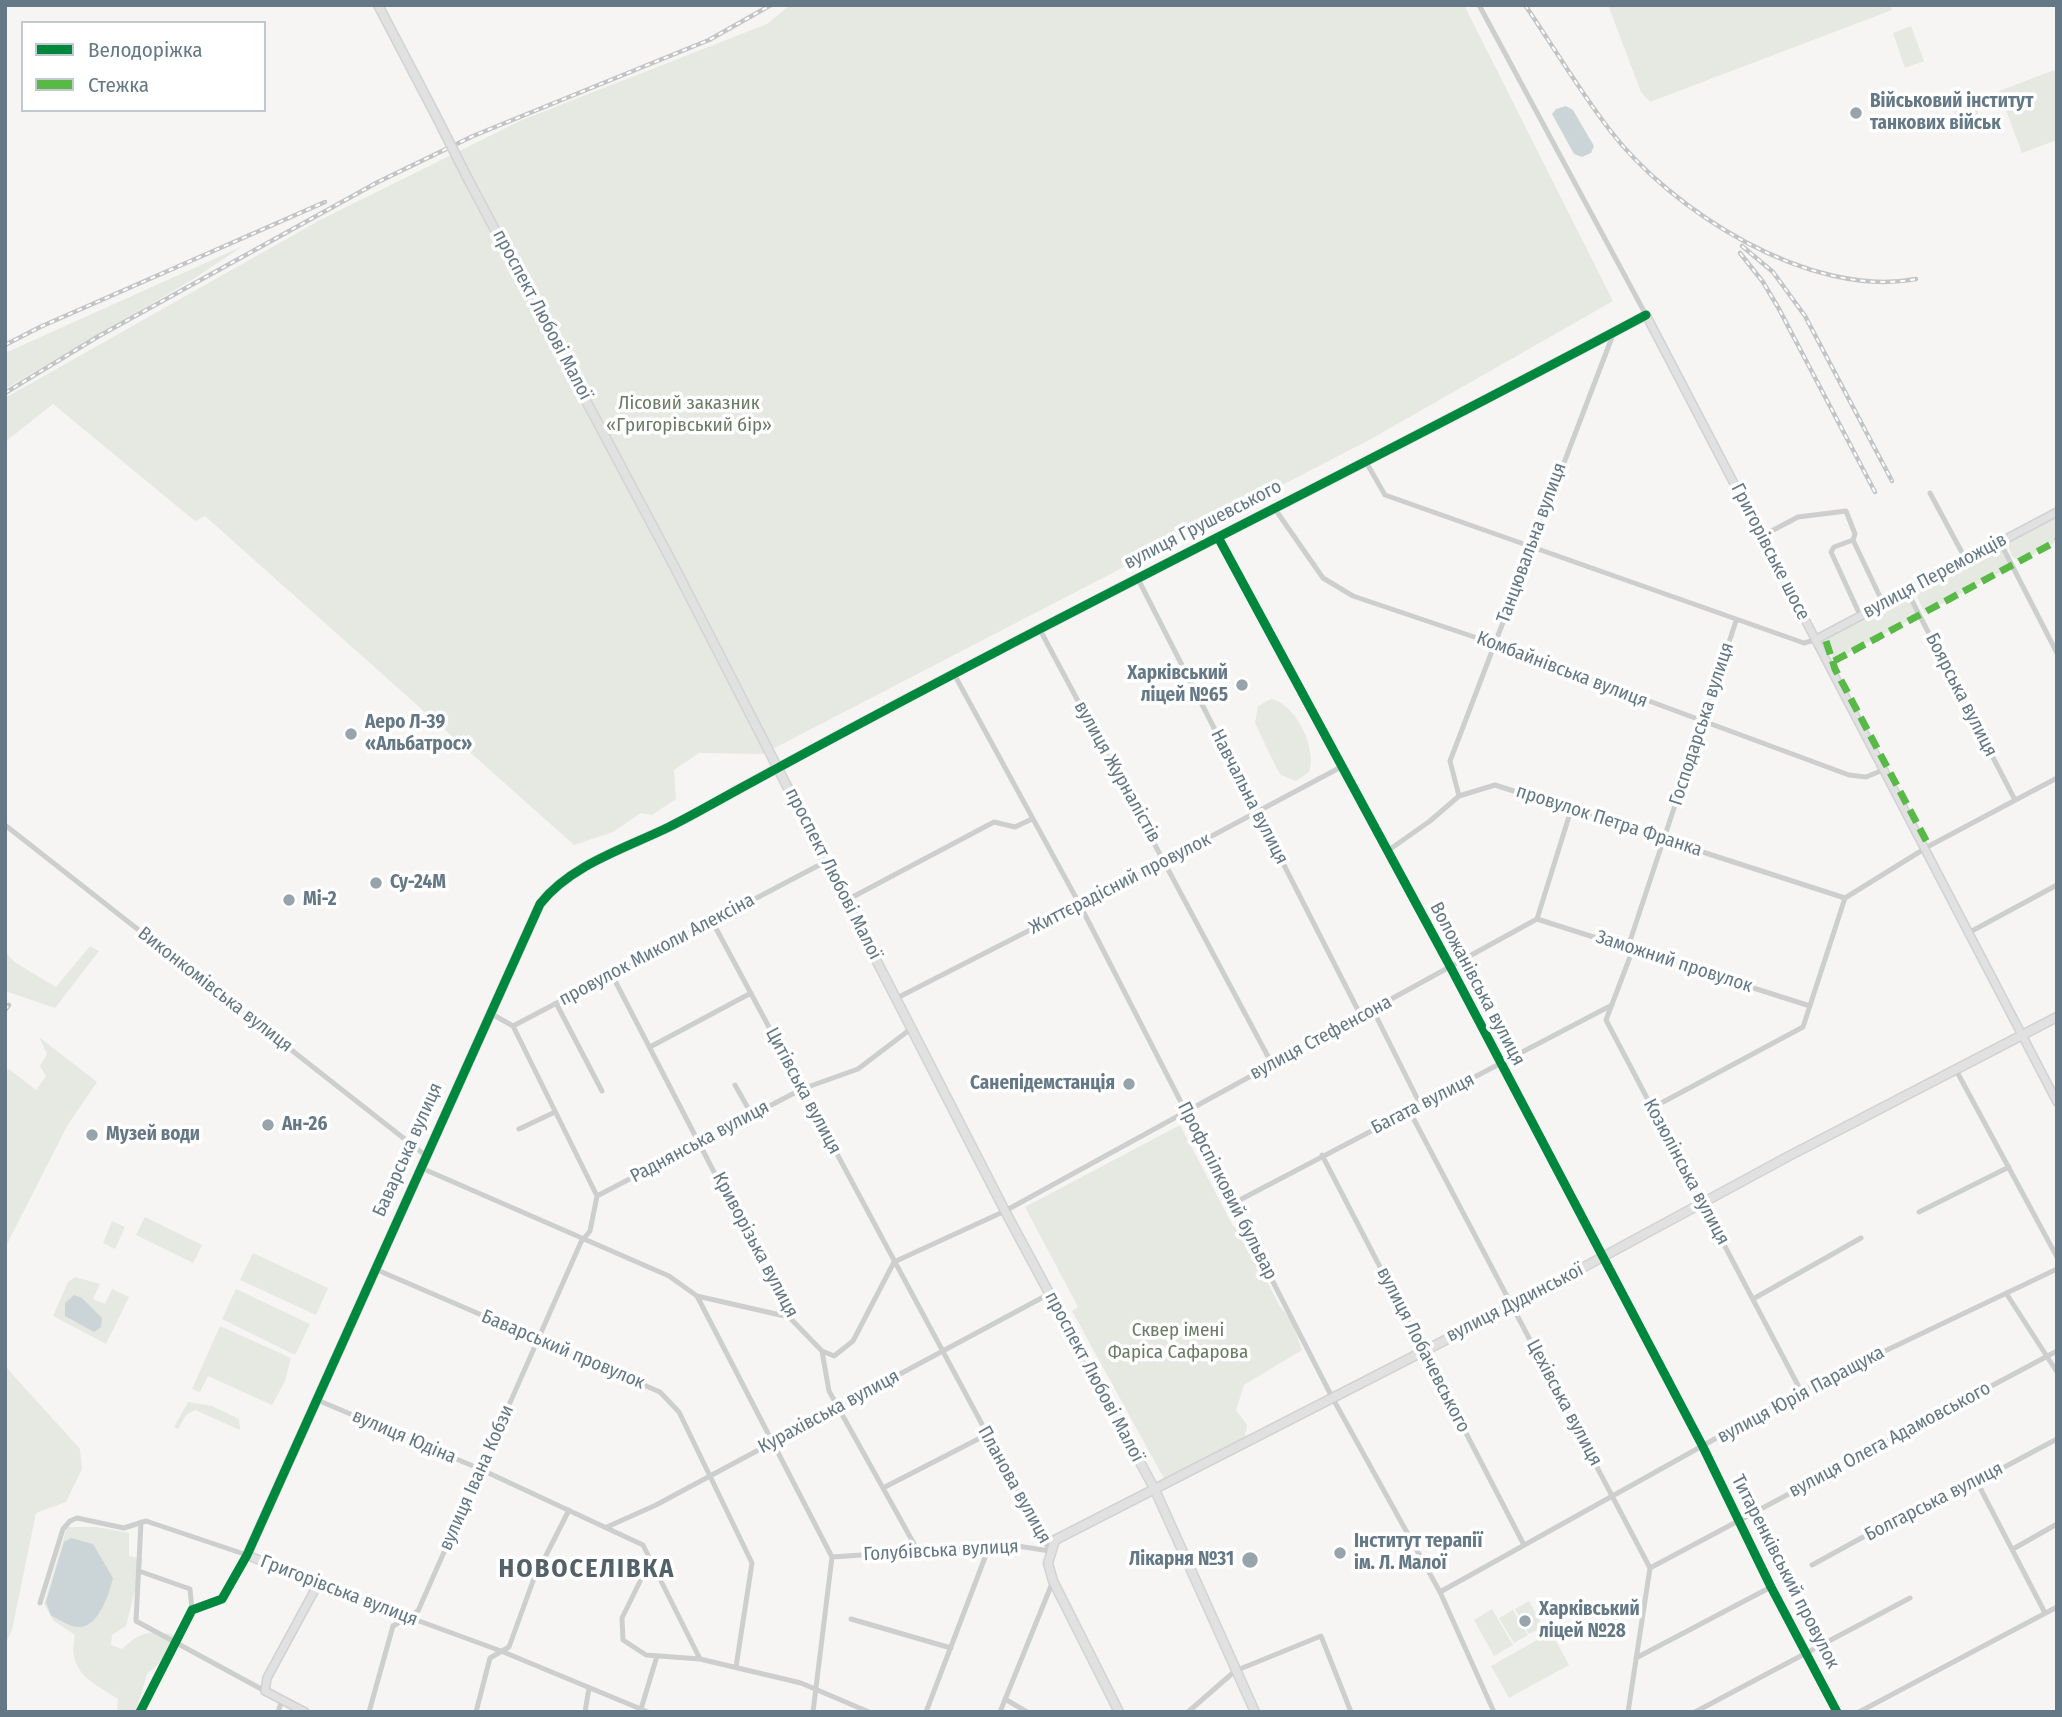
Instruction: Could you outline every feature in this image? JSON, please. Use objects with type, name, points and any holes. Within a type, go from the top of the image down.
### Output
[{"type":"main road","name":"проспект Любові Малої","points":[[378,5],[469,181],[568,363],[1005,1211],[1155,1490],[1234,1671],[1255,1712]]},
{"type":"main road","name":"вулиця Дудинської","points":[[1050,1551],[1055,1540],[1063,1535],[1513,1306],[1702,1203],[2057,1017]]},
{"type":"main road","name":"Планова вулиця","points":[[1050,1551],[1048,1563],[1053,1581],[1117,1710]]},
{"type":"street","name":"Григорівське шосе","points":[[1479,5],[1646,315],[2057,1102]]},
{"type":"street","name":"вулиця Грушевського","points":[[778,768],[1039,628],[1137,577],[1219,539],[1646,315]]},
{"type":"street","name":"Танцювальна вулиця","points":[[1459,796],[1450,761],[1614,332]]},
{"type":"street","points":[[1366,462],[1385,495],[1736,621],[1804,643],[1815,640]]},
{"type":"street","points":[[1930,493],[1966,560]]},
{"type":"street","name":"Комбайнівська вулиця","points":[[1275,509],[1323,578],[1353,596],[1495,644],[1702,723],[1849,775],[1866,777],[1883,770]]},
{"type":"street","points":[[1762,536],[1798,517],[1843,510],[1855,534],[1853,540],[1882,603]]},
{"type":"street","name":"вулиця Переможців","points":[[1815,640],[2057,512]]},
{"type":"street","name":"Воложанівська вулиця","points":[[1219,539],[1451,968],[1703,1447]]},
{"type":"street","points":[[1853,540],[1834,547],[1831,552],[1860,615]]},
{"type":"street","points":[[2000,542],[2057,653]]},
{"type":"street","name":"Навчальна вулиця","points":[[1137,577],[1361,1016]]},
{"type":"street","name":"Боярська вулиця","points":[[1907,591],[2015,800]]},
{"type":"street","name":"Господарська вулиця","points":[[1631,948],[1736,621]]},
{"type":"street","name":"вулиця Журналістів","points":[[1039,628],[1166,861],[1272,1065]]},
{"type":"street","name":"Профспілковий бульвар","points":[[954,674],[1080,905],[1332,1397],[1440,1592],[1494,1712]]},
{"type":"street","name":"Життєрадісний провулок","points":[[897,998],[1166,861],[1341,767]]},
{"type":"street","name":"Баварська вулиця","points":[[192,1610],[222,1599],[247,1555],[419,1167],[540,904],[562,881],[778,768]]},
{"type":"street","points":[[1652,1108],[1803,1027],[1845,898],[1926,848],[2057,778]]},
{"type":"street","name":"провулок Петра Франка","points":[[1386,852],[1430,821],[1459,796],[1494,785],[1845,898]]},
{"type":"street","points":[[1537,919],[1571,810]]},
{"type":"street","points":[[845,901],[995,822],[1015,827],[1032,818]]},
{"type":"street","name":"Виконкомівська вулиця","points":[[5,825],[425,1155]]},
{"type":"street","name":"провулок Миколи Алексіна","points":[[513,1026],[712,919],[825,862]]},
{"type":"street","points":[[1970,932],[2057,885]]},
{"type":"street","name":"Цитівська вулиця","points":[[712,919],[894,1262]]},
{"type":"street","name":"Заможний провулок","points":[[1537,919],[1810,1006]]},
{"type":"street","name":"вулиця Стефенсона","points":[[894,1262],[1005,1211],[1537,919]]},
{"type":"street","name":"Козюлінська вулиця","points":[[1631,948],[1606,1020],[1801,1391]]},
{"type":"street","name":"Криворізька вулиця","points":[[611,973],[789,1317],[822,1351]]},
{"type":"street","points":[[650,1047],[751,993]]},
{"type":"street","points":[[556,1003],[602,1091]]},
{"type":"street","name":"Багата вулиця","points":[[1234,1203],[1612,1005]]},
{"type":"street","points":[[1373,1010],[1420,1104]]},
{"type":"street","points":[[489,1013],[513,1026],[553,1113],[597,1196]]},
{"type":"street","name":"Раднянська вулиця","points":[[597,1196],[802,1089],[858,1069],[912,1028]]},
{"type":"street","points":[[1956,1070],[2057,1257]]},
{"type":"street","points":[[735,1085],[752,1115]]},
{"type":"street","name":"Цехівська вулиця","points":[[1409,1110],[1650,1568]]},
{"type":"street","points":[[519,1129],[553,1113]]},
{"type":"street","name":"вулиця Лобачевського","points":[[1322,1155],[1524,1545]]},
{"type":"street","points":[[419,1167],[669,1276],[697,1296],[789,1317]]},
{"type":"street","points":[[1919,1212],[2010,1167]]},
{"type":"street","name":"вулиця Івана Кобзи","points":[[369,1712],[393,1626],[418,1611],[593,1220],[597,1196]]},
{"type":"street","points":[[1753,1299],[1861,1238]]},
{"type":"street","points":[[822,1351],[834,1356],[853,1341],[894,1262]]},
{"type":"street","name":"Планова вулиця","points":[[894,1262],[1050,1551]]},
{"type":"street","name":"Баварський провулок","points":[[375,1269],[670,1399],[679,1412],[752,1563],[736,1667]]},
{"type":"street","name":"вулиця Юрія Паращука","points":[[1440,1592],[1801,1391],[2057,1269]]},
{"type":"street","points":[[2006,1293],[2057,1373]]},
{"type":"street","name":"Курахівська вулиця","points":[[607,1527],[771,1444],[1049,1294]]},
{"type":"street","points":[[697,1296],[771,1444],[832,1557],[813,1712]]},
{"type":"street","points":[[822,1351],[829,1391],[918,1551]]},
{"type":"street","name":"вулиця Олега Адамовського","points":[[1650,1568],[2057,1351]]},
{"type":"street","name":"вулиця Юдіна","points":[[315,1399],[480,1469],[607,1527],[643,1545],[651,1559]]},
{"type":"street","points":[[883,1488],[986,1435]]},
{"type":"street","name":"Болгарська вулиця","points":[[1812,1565],[1865,1536],[1877,1535],[2057,1439]]},
{"type":"street","name":"Титаренківський провулок","points":[[1703,1447],[1771,1587],[1838,1712]]},
{"type":"street","points":[[1977,1482],[2045,1613]]},
{"type":"street","points":[[476,1712],[490,1658],[509,1647],[533,1581],[569,1510]]},
{"type":"street","name":"Григорівська вулиця","points":[[40,1603],[63,1529],[70,1521],[78,1518],[124,1528],[146,1521],[247,1555],[407,1618],[501,1651],[648,1712]]},
{"type":"street","points":[[141,1522],[136,1621],[304,1712]]},
{"type":"street","points":[[2013,1549],[2057,1524]]},
{"type":"street","name":"Голубівська вулиця","points":[[832,1557],[1012,1545],[1050,1551]]},
{"type":"street","points":[[926,1712],[989,1547]]},
{"type":"street","points":[[651,1559],[700,1658]]},
{"type":"street","points":[[651,1559],[622,1618],[623,1640],[646,1655],[700,1658],[736,1667],[817,1689],[869,1712]]},
{"type":"street","points":[[1628,1712],[1650,1568]]},
{"type":"street","points":[[139,1571],[190,1589],[192,1610],[139,1712]]},
{"type":"street","points":[[1000,1712],[1053,1581]]},
{"type":"street","points":[[265,1691],[267,1678],[318,1584]]},
{"type":"street","points":[[1636,1658],[1771,1587]]},
{"type":"street","points":[[1695,1712],[1910,1598]]},
{"type":"street","points":[[1859,1712],[2057,1607]]},
{"type":"street","points":[[852,1619],[951,1648]]},
{"type":"street","points":[[1188,1712],[1234,1671],[1321,1636],[1351,1712]]},
{"type":"street","points":[[640,1709],[657,1656]]},
{"type":"street","points":[[585,1712],[589,1688]]},
{"type":"street","points":[[1005,1699],[1027,1712]]},
{"type":"street","points":[[278,1712],[282,1700]]},
{"type":"green space","name":"Лісовий заказник «Григорівський бір»","points":[[790,5],[1464,5],[1613,301],[1371,439],[763,754],[699,753],[674,770],[676,799],[652,815],[641,813],[613,832],[574,845],[205,516],[195,521],[53,404],[5,442],[5,398],[320,220],[522,120],[767,24]]},
{"type":"green space","points":[[1608,5],[1890,5],[1892,10],[1650,102],[1641,92]]},
{"type":"green space","points":[[1911,26],[1924,61],[1905,68],[1893,33]]},
{"type":"green space","points":[[2057,69],[2057,140],[2022,153],[1999,91]]},
{"type":"green space","points":[[1972,88],[1978,107],[1978,124],[1961,131],[1949,96]]},
{"type":"green space","points":[[243,246],[192,280],[5,389],[5,353]]},
{"type":"green space","points":[[2057,512],[2057,541],[2020,562],[2012,556],[2006,539]]},
{"type":"green space","points":[[2000,542],[2012,566],[1925,613],[1916,595],[1916,586]]},
{"type":"green space","points":[[1907,591],[1920,615],[1834,661],[1823,636]]},
{"type":"green space","points":[[1271,699],[1280,702],[1296,718],[1307,740],[1311,762],[1309,772],[1296,781],[1281,775],[1255,723],[1258,706]]},
{"type":"green space","points":[[90,946],[99,951],[55,1008],[5,991],[5,952],[16,963],[56,987]]},
{"type":"green space","points":[[39,1037],[97,1082],[67,1126],[5,1248],[5,1074],[9,1069],[36,1090],[46,1076],[40,1066],[47,1054]]},
{"type":"green space","name":"Сквер імені Фаріса Сафарова","points":[[1180,1125],[1233,1226],[1240,1228],[1279,1305],[1292,1322],[1302,1350],[1244,1385],[1236,1410],[1247,1425],[1243,1446],[1167,1484],[1072,1311],[1078,1307],[1025,1207]]},
{"type":"green space","points":[[145,1217],[202,1245],[193,1263],[136,1235]]},
{"type":"green space","points":[[112,1221],[125,1227],[115,1249],[103,1243]]},
{"type":"green space","points":[[253,1253],[328,1288],[316,1315],[240,1280]]},
{"type":"green space","points":[[75,1277],[100,1284],[93,1299],[105,1304],[112,1289],[129,1297],[106,1344],[53,1316],[68,1282]]},
{"type":"green space","points":[[236,1289],[310,1324],[295,1355],[222,1319]]},
{"type":"green space","points":[[220,1326],[291,1358],[285,1381],[272,1405],[208,1376],[200,1392],[192,1389]]},
{"type":"green space","points":[[5,1366],[80,1449],[82,1469],[66,1502],[36,1513],[12,1630],[5,1644]]},
{"type":"green space","points":[[188,1402],[212,1406],[239,1419],[240,1430],[195,1410],[186,1415],[178,1429],[174,1427]]},
{"type":"green space","points":[[67,1527],[97,1527],[129,1533],[129,1556],[143,1559],[126,1626],[112,1635],[111,1645],[122,1649],[134,1639],[152,1632],[174,1635],[165,1658],[147,1674],[136,1712],[117,1712],[118,1699],[83,1674],[74,1658],[75,1635],[54,1621],[44,1604]]},
{"type":"green space","points":[[1529,1601],[1543,1627],[1529,1634],[1515,1609]]},
{"type":"green space","points":[[1492,1609],[1513,1645],[1494,1656],[1474,1620]]},
{"type":"green space","points":[[1513,1610],[1528,1635],[1514,1643],[1499,1618]]},
{"type":"green space","points":[[1551,1632],[1569,1665],[1509,1698],[1491,1666]]},
{"type":"shaded area","points":[[1566,106],[1573,110],[1594,146],[1591,153],[1582,157],[1574,154],[1552,114],[1556,109]]},
{"type":"shaded area","points":[[74,1295],[82,1298],[102,1318],[101,1327],[94,1332],[65,1316],[65,1303]]},
{"type":"shaded area","points":[[71,1538],[93,1544],[113,1578],[97,1616],[92,1622],[78,1627],[51,1616],[46,1602],[64,1542]]},
{"type":"railway","points":[[5,393],[99,336],[378,182],[473,136],[709,40],[771,5]]},
{"type":"railway","points":[[1525,5],[1609,129],[1636,160],[1668,190],[1705,218],[1746,242],[1789,262],[1832,276],[1875,282],[1916,279]]},
{"type":"railway","points":[[5,345],[40,327],[325,202]]},
{"type":"railway","points":[[1742,246],[1773,272],[1805,316],[1892,481]]},
{"type":"railway","points":[[1740,253],[1763,282],[1779,309],[1875,492]]},
{"type":"railway","points":[[5,1010],[9,1005]]},
{"type":"marked path","points":[[1834,661],[2057,541]]},
{"type":"marked path","points":[[1826,641],[1835,669],[1929,846]]},
{"type":"cycle path","points":[[140,1712],[192,1610],[222,1599],[247,1555],[540,904],[552,890],[600,859],[679,822],[974,663],[1646,315]]},
{"type":"cycle path","points":[[1219,539],[1451,968],[1703,1447],[1771,1587],[1837,1712]]},
{"type":"place","name":"Військовий інститут танкових військ","points":[[1856,113]]},
{"type":"place","name":"Харківський ліцей №65","points":[[1242,685]]},
{"type":"place","name":"Аеро Л-39 «Альбатрос»","points":[[351,734]]},
{"type":"place","name":"Су-24М","points":[[376,883]]},
{"type":"place","name":"Мі-2","points":[[289,900]]},
{"type":"place","name":"Санепідемстанція","points":[[1129,1084]]},
{"type":"place","name":"Ан-26","points":[[268,1125]]},
{"type":"place","name":"Музей води","points":[[92,1135]]},
{"type":"place","name":"Інститут терапії ім. Л. Малої","points":[[1340,1553]]},
{"type":"place","name":"Лікарня №31","points":[[1250,1560]]},
{"type":"place","name":"Харківський ліцей №28","points":[[1525,1621]]},
{"type":"district","name":"НОВОСЕЛІВКА","points":[[587,1570]]}]
